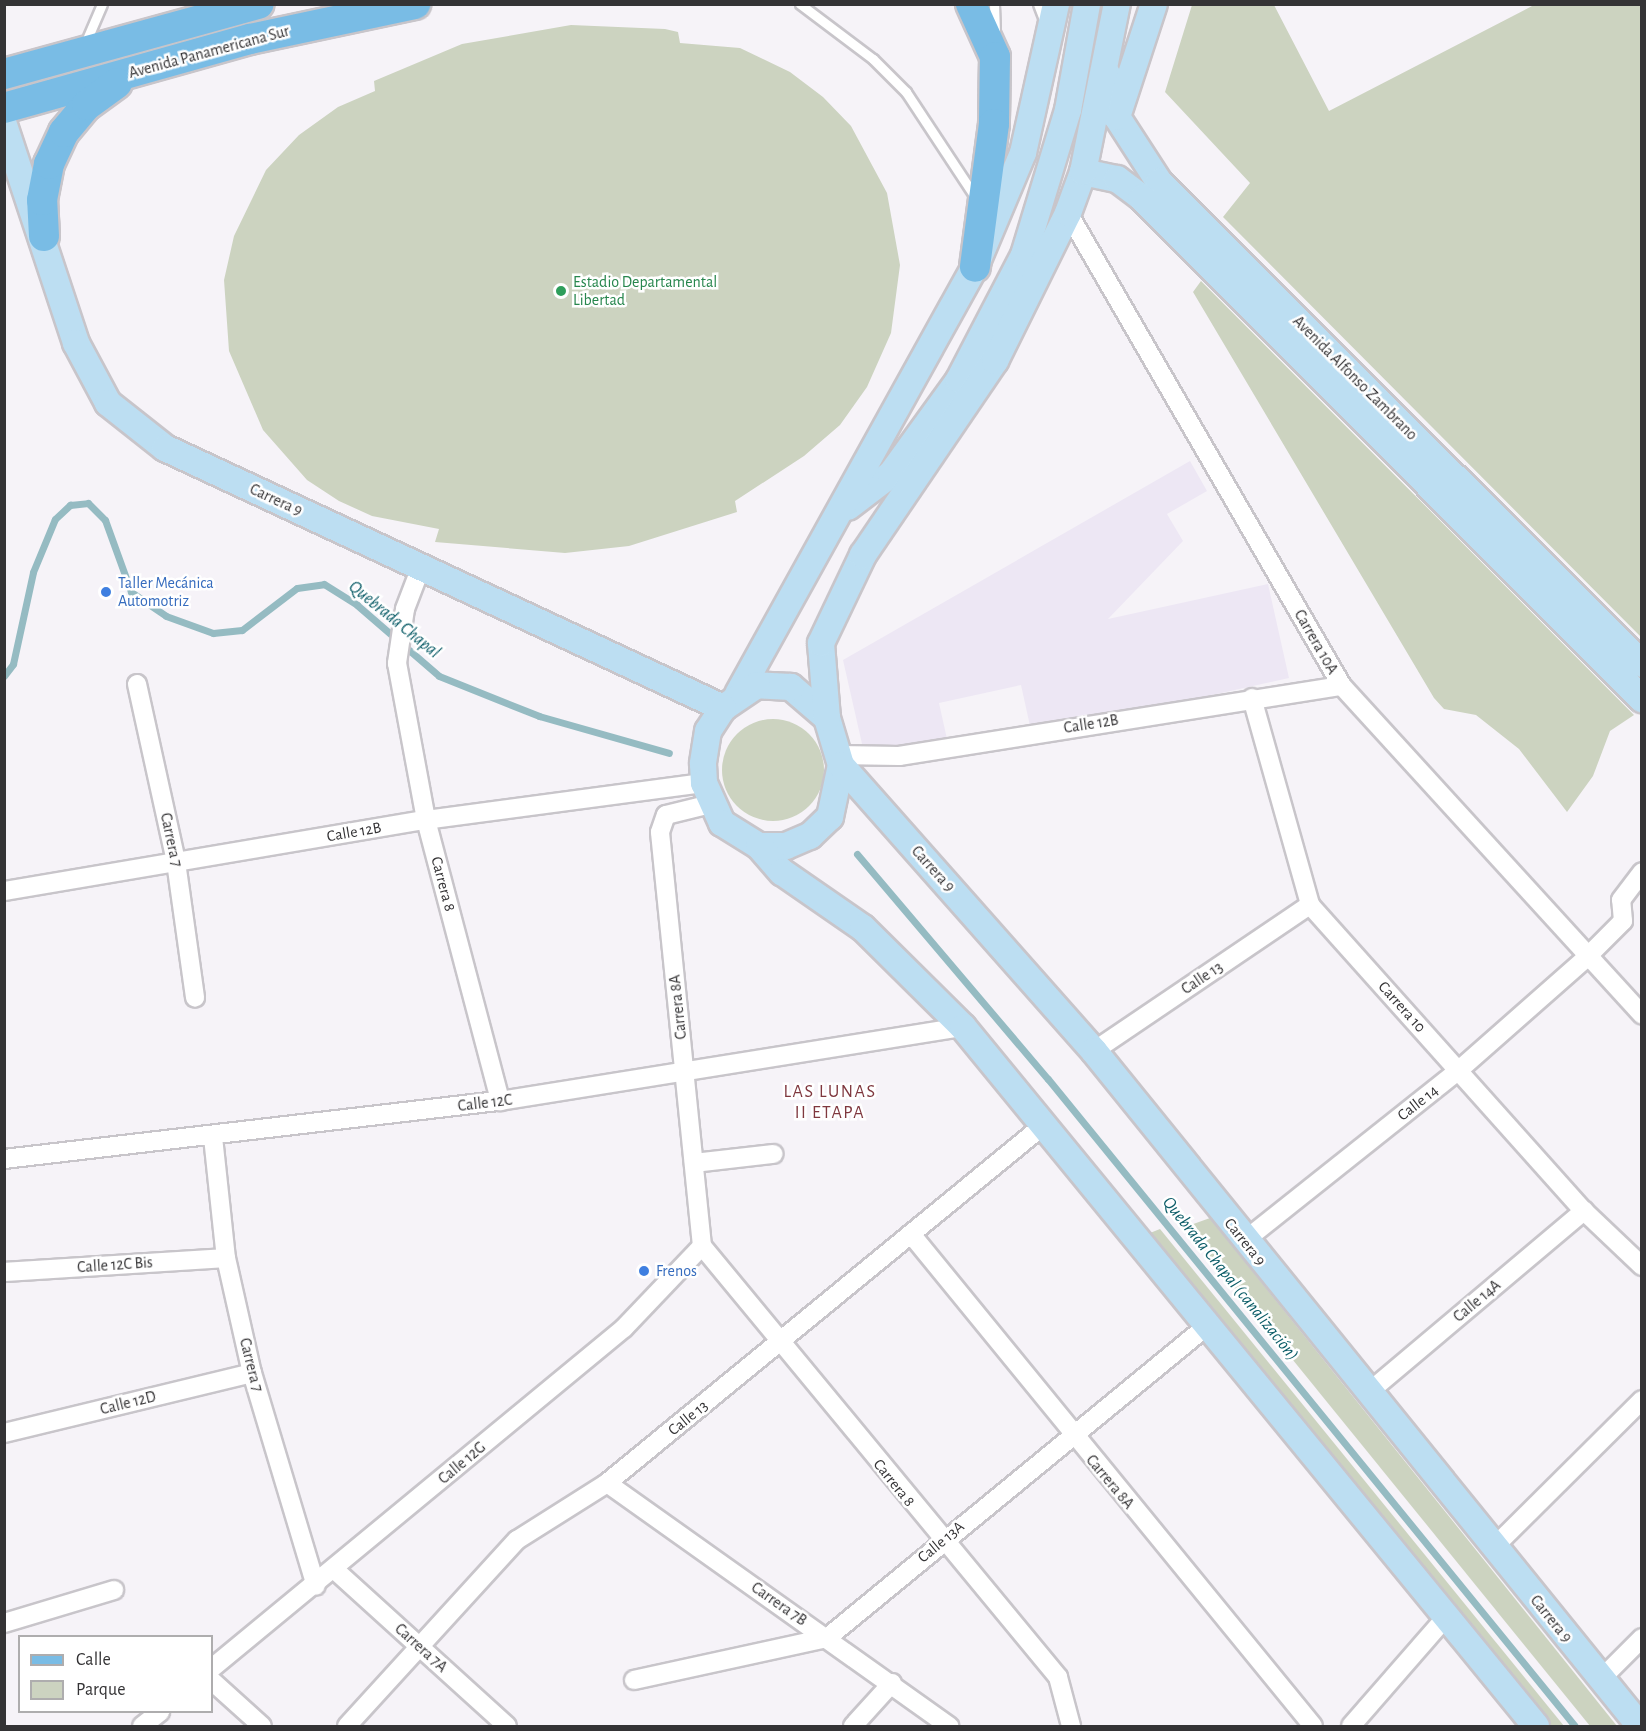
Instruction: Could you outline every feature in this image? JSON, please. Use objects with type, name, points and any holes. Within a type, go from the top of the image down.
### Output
[{"type":"main road","name":"Avenida Panamericana Sur","points":[[4,108],[334,19],[415,4]]},
{"type":"main road","points":[[971,4],[995,57],[994,124],[981,208],[975,267]]},
{"type":"main road","points":[[1056,4],[1051,42],[1023,153],[975,267],[841,514],[730,701],[708,731],[707,794],[739,838],[759,846],[786,846],[810,836],[830,817],[840,760],[826,718],[821,643],[863,555],[995,361],[1068,213],[1084,163],[1117,4]]},
{"type":"main road","points":[[841,514],[891,474],[959,380],[1024,255],[1068,110],[1087,4]]},
{"type":"main road","points":[[1084,163],[1117,117],[1154,4]]},
{"type":"main road","name":"Avenida Panamericana Sur","points":[[4,74],[245,6]]},
{"type":"main road","points":[[44,236],[42,200],[49,164],[64,132],[87,105],[149,68]]},
{"type":"main road","name":"Avenida Alfonso Zambrano","points":[[1105,69],[1117,117],[1159,182],[1641,664]]},
{"type":"main road","name":"Carrera 9","points":[[4,125],[44,236],[76,343],[108,403],[165,448],[421,567],[730,701]]},
{"type":"main road","name":"Avenida Alfonso Zambrano","points":[[1084,163],[1117,178],[1142,198],[1641,699]]},
{"type":"main road","points":[[730,701],[757,685],[791,687],[826,718]]},
{"type":"main road","name":"Carrera 9","points":[[840,760],[1095,1051],[1244,1241],[1370,1392],[1493,1548],[1640,1726]]},
{"type":"main road","points":[[759,846],[782,872],[862,928],[963,1027],[1210,1323],[1447,1616],[1528,1723]]},
{"type":"street","name":"Carrera 10A","points":[[1068,213],[1342,686],[1641,1015]]},
{"type":"street","name":"Carrera 8","points":[[421,567],[405,609],[397,663],[426,820],[500,1101]]},
{"type":"street","name":"Carrera 7","points":[[137,684],[176,862],[195,998]]},
{"type":"street","name":"Calle 12B","points":[[840,760],[899,756],[1252,698],[1342,686]]},
{"type":"street","name":"Carrera 10","points":[[1252,698],[1310,905],[1584,1211],[1641,1266]]},
{"type":"street","name":"Calle 12B","points":[[4,891],[426,820],[707,794]]},
{"type":"street","name":"Carrera 8A","points":[[702,1246],[660,832],[666,815],[707,794]]},
{"type":"street","name":"Calle 14","points":[[1244,1241],[1459,1070],[1587,957],[1623,921],[1620,900],[1641,872]]},
{"type":"street","name":"Calle 13","points":[[1095,1051],[1310,905]]},
{"type":"street","name":"Calle 12C","points":[[4,1159],[213,1137],[685,1076],[963,1027]]},
{"type":"street","name":"Calle 13","points":[[347,1726],[421,1648],[517,1540],[607,1483],[1045,1124]]},
{"type":"street","name":"Carrera 7","points":[[213,1137],[226,1257],[252,1373],[316,1586]]},
{"type":"street","points":[[694,1163],[773,1154]]},
{"type":"street","name":"Calle 14A","points":[[1370,1392],[1584,1211]]},
{"type":"street","name":"Carrera 8A","points":[[911,1234],[1072,1436],[1313,1726]]},
{"type":"street","name":"Carrera 8","points":[[702,1246],[942,1542],[1058,1677],[1071,1726]]},
{"type":"street","name":"Calle 12G","points":[[213,1667],[336,1570],[624,1328],[702,1246]]},
{"type":"street","name":"Calle 12C Bis","points":[[4,1272],[226,1257]]},
{"type":"street","name":"Calle 13A","points":[[634,1680],[827,1638],[1210,1323]]},
{"type":"street","name":"Calle 12D","points":[[4,1433],[252,1373]]},
{"type":"street","points":[[1493,1548],[1641,1400]]},
{"type":"street","name":"Carrera 7B","points":[[607,1483],[892,1683],[949,1726]]},
{"type":"street","name":"Carrera 7A","points":[[336,1570],[507,1726]]},
{"type":"street","points":[[4,1623],[114,1590]]},
{"type":"street","points":[[1352,1726],[1447,1616]]},
{"type":"street","points":[[1601,1679],[1641,1638]]},
{"type":"street","points":[[213,1682],[262,1726]]},
{"type":"street","points":[[852,1726],[892,1683]]},
{"type":"street","points":[[142,1726],[159,1713]]},
{"type":"lane","points":[[81,53],[102,4]]},
{"type":"lane","points":[[800,4],[846,37],[906,92],[960,167],[981,208]]},
{"type":"lane","points":[[994,4],[995,57]]},
{"type":"lane","points":[[1038,4],[1051,42]]},
{"type":"shaded area","points":[[1190,461],[1207,491],[1167,514],[1183,541],[1108,619],[1268,584],[1289,678],[1032,735],[1021,685],[939,703],[947,739],[865,757],[843,660]]},
{"type":"green space","points":[[1192,5],[1274,5],[1329,111],[1534,5],[1641,5],[1641,637],[1223,217],[1250,183],[1165,92]]},
{"type":"green space","name":"Estadio Departamental Libertad","points":[[571,25],[665,29],[678,32],[680,43],[740,48],[790,72],[823,97],[851,126],[887,193],[900,265],[891,333],[867,387],[840,425],[804,456],[735,501],[737,512],[629,546],[565,553],[435,542],[439,529],[372,516],[339,501],[307,480],[263,430],[229,351],[224,280],[234,236],[266,170],[299,135],[338,107],[375,91],[374,81],[462,44]]},
{"type":"green space","points":[[1201,281],[1634,715],[1610,731],[1593,776],[1567,812],[1519,749],[1476,715],[1444,709],[1434,698],[1193,292]]},
{"type":"green space","points":[[773,719],[792,723],[809,734],[820,751],[824,770],[820,789],[809,806],[792,817],[773,821],[754,817],[737,806],[726,789],[722,770],[726,751],[737,734],[754,723]]},
{"type":"green space","points":[[1210,1218],[1617,1726],[1590,1726],[1185,1227]]},
{"type":"green space","points":[[1160,1229],[1564,1726],[1547,1726],[1145,1235]]},
{"type":"waterway","name":"Quebrada Chapal","points":[[4,676],[13,664],[33,572],[55,519],[70,505],[88,503],[105,520],[131,592],[166,616],[213,633],[242,630],[297,588],[324,584],[357,605],[439,676],[539,716],[669,753]]},
{"type":"waterway","name":"Quebrada Chapal (canalización)","points":[[857,854],[1048,1079],[1575,1726]]},
{"type":"place","name":"Estadio Departamental Libertad","points":[[561,291]]},
{"type":"place","name":"Taller Mecánica Automotriz","points":[[106,592]]},
{"type":"place","name":"Frenos","points":[[644,1271]]},
{"type":"district","name":"LAS LUNAS II ETAPA","points":[[830,1103]]}]
